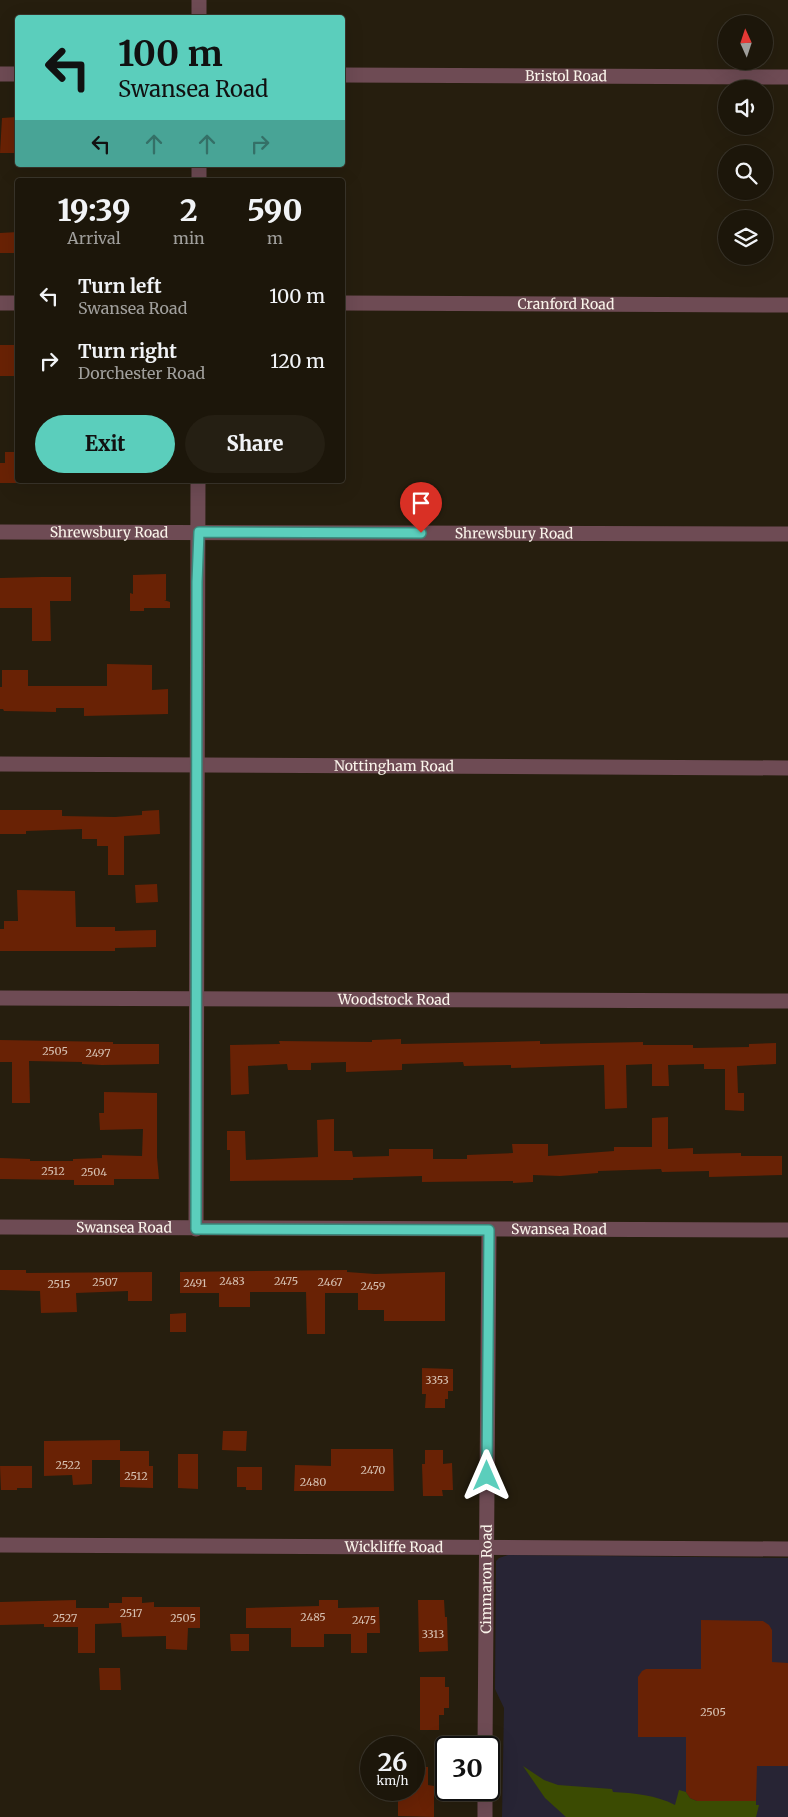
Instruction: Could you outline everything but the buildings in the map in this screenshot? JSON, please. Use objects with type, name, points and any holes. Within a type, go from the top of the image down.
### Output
[{"type":"street","points":[[199,0],[199,15]]},
{"type":"street","points":[[0,74],[15,74]]},
{"type":"street","name":"Bristol Road","points":[[345,75],[788,78]]},
{"type":"street","points":[[0,303],[15,303]]},
{"type":"street","name":"Cranford Road","points":[[345,303],[788,305]]},
{"type":"street","points":[[196,1229],[198,483]]},
{"type":"street","name":"Shrewsbury Road","points":[[0,532],[788,534]]},
{"type":"street","name":"Nottingham Road","points":[[0,764],[788,768]]},
{"type":"street","name":"Woodstock Road","points":[[0,998],[788,1001]]},
{"type":"street","name":"Swansea Road","points":[[0,1228],[788,1230]]},
{"type":"street","name":"Cimmaron Road","points":[[485,1736],[489,1230]]},
{"type":"street","name":"Wickliffe Road","points":[[0,1545],[788,1549]]},
{"type":"street","points":[[485,1801],[485,1817]]},
{"type":"shaded area","points":[[508,1555],[788,1558],[788,1817],[502,1817],[504,1708],[495,1689],[496,1561]]},
{"type":"green space","points":[[523,1766],[544,1780],[558,1785],[612,1789],[613,1792],[653,1797],[675,1805],[679,1790],[686,1792],[690,1798],[697,1801],[756,1801],[756,1805],[759,1805],[756,1817],[566,1817],[545,1798]]},
{"type":"route","points":[[421,533],[199,532],[197,582],[196,1229],[489,1230],[487,1476]]}]
